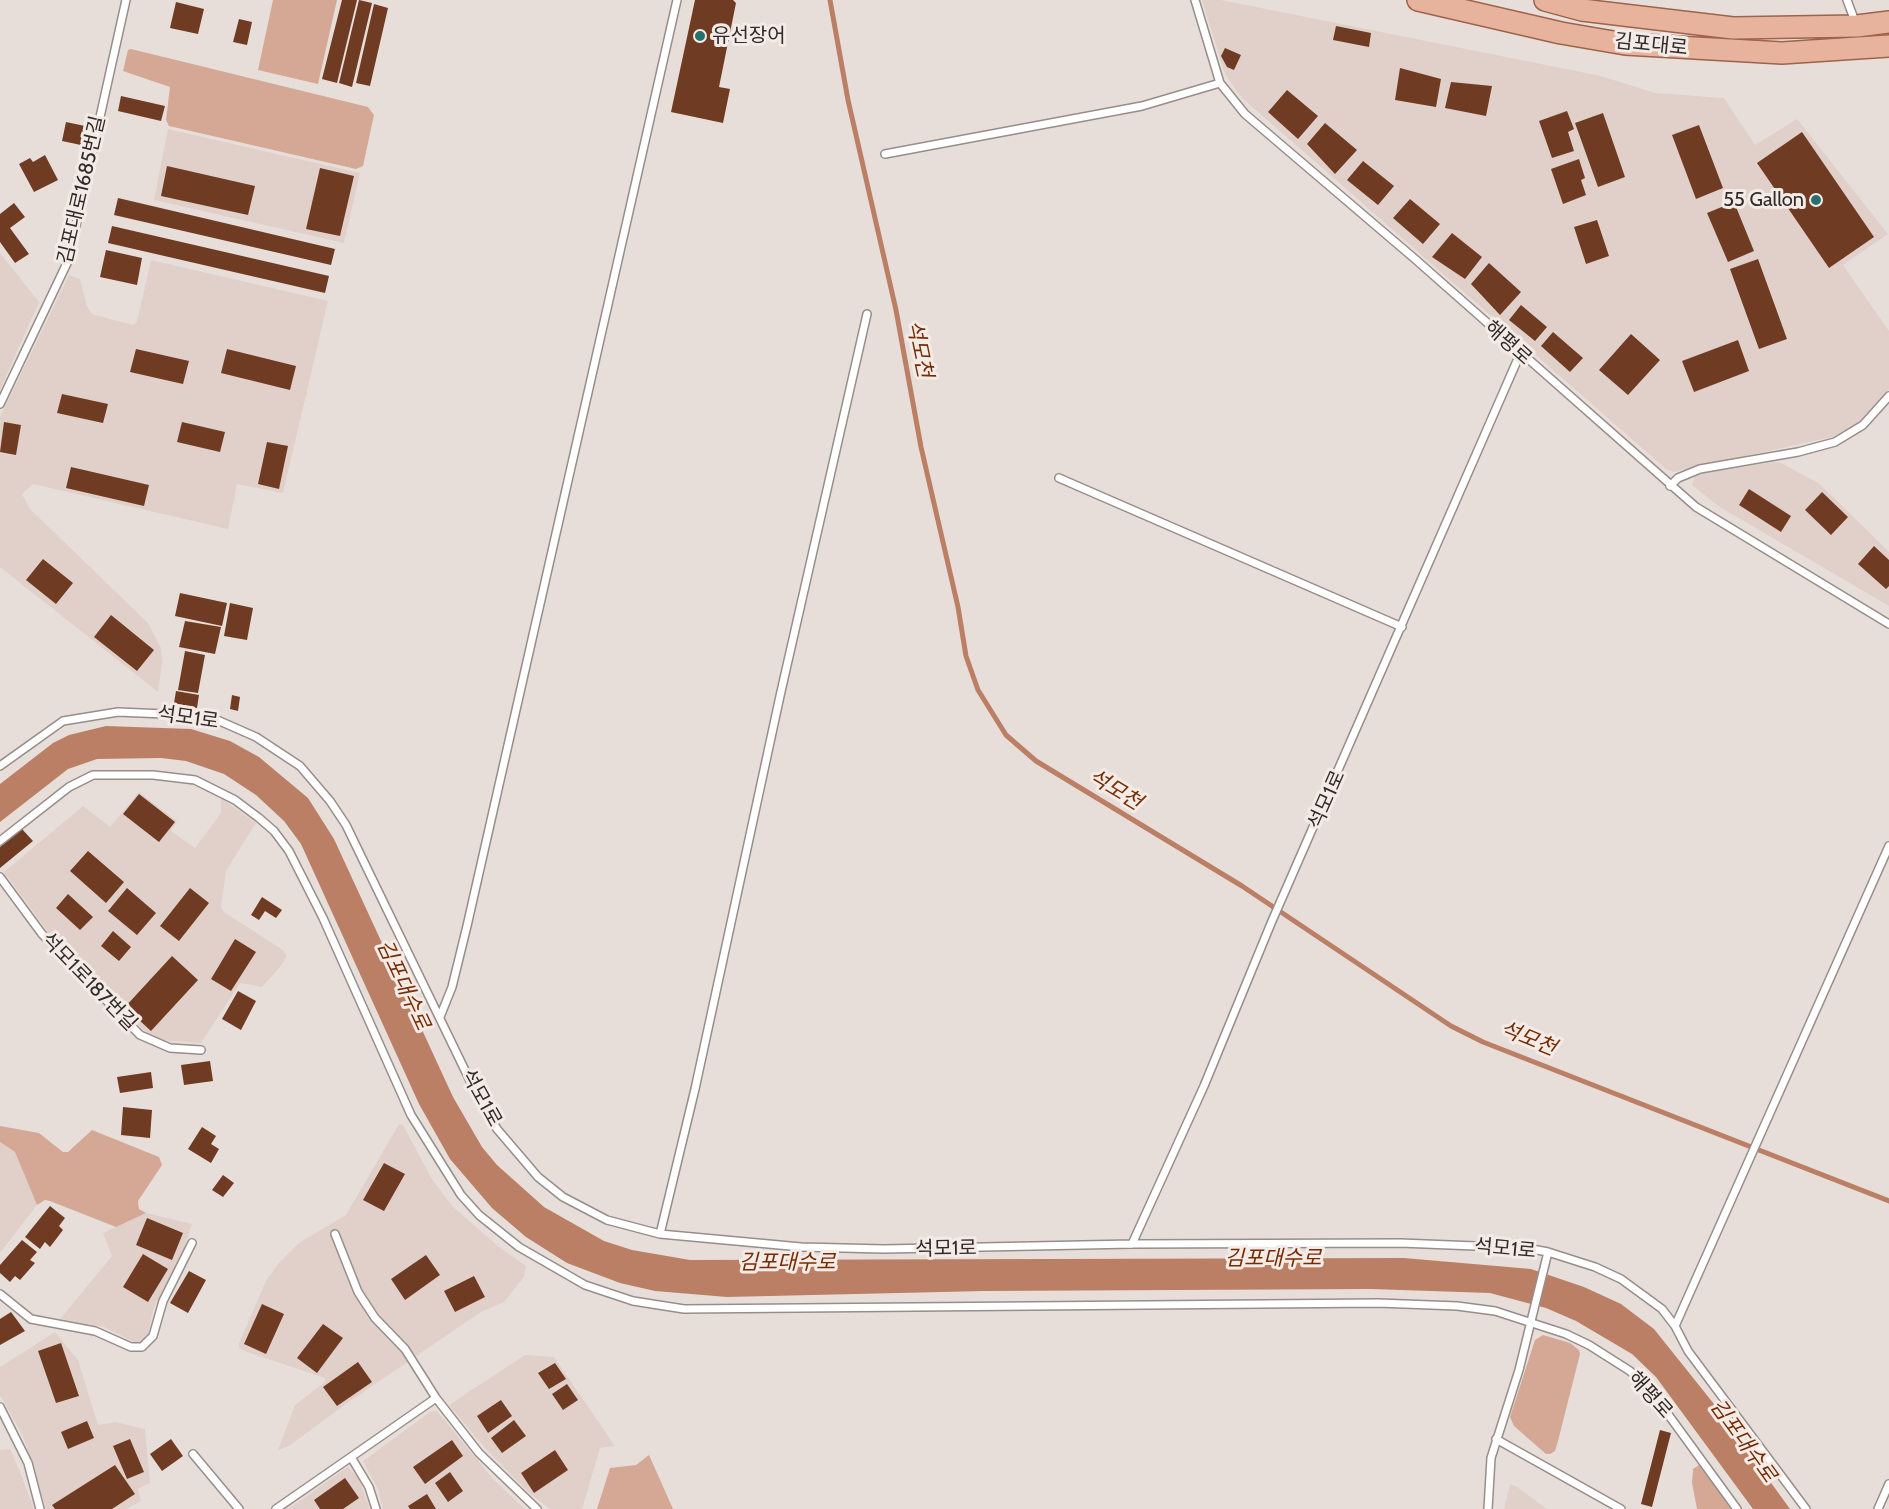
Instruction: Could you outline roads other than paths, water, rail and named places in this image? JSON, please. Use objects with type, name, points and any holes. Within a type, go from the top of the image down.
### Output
[{"type":"main road","name":"김포대로","points":[[1418,0],[1561,33],[1625,44],[1782,53],[1889,46]]},
{"type":"main road","name":"김포대로","points":[[1545,0],[1593,11],[1733,28],[1857,26],[1889,22]]},
{"type":"lane","name":"김포대로1685번길","points":[[0,404],[68,261],[126,0]]},
{"type":"lane","points":[[440,1017],[452,987],[467,926],[677,0]]},
{"type":"lane","name":"해평로","points":[[1195,0],[1220,83],[1233,102],[1264,131],[1415,259],[1670,486],[1729,529],[1889,624]]},
{"type":"lane","points":[[1847,0],[1857,26]]},
{"type":"lane","points":[[885,154],[1142,106],[1220,83]]},
{"type":"lane","points":[[660,1234],[695,1089],[782,685],[867,314]]},
{"type":"lane","name":"석모1로","points":[[1132,1244],[1236,1013],[1272,921],[1520,354]]},
{"type":"lane","points":[[1670,486],[1678,478],[1700,470],[1798,452],[1835,442],[1863,425],[1889,396]]},
{"type":"lane","points":[[1059,478],[1402,627]]},
{"type":"lane","name":"석모1로","points":[[0,766],[63,721],[94,714],[118,712],[188,715],[215,719],[256,737],[300,766],[330,801],[360,852],[475,1091],[497,1129],[538,1177],[563,1197],[607,1220],[660,1234],[801,1247],[884,1250],[1132,1244],[1400,1243],[1526,1248],[1548,1252],[1594,1267],[1621,1280],[1652,1300],[1675,1326],[1688,1352],[1806,1509]]},
{"type":"lane","name":"해평로","points":[[0,841],[69,787],[93,775],[153,775],[195,780],[235,800],[260,818],[274,831],[289,851],[323,918],[411,1115],[461,1195],[496,1229],[541,1261],[585,1285],[624,1298],[663,1307],[735,1310],[911,1305],[1019,1307],[1378,1303],[1478,1308],[1531,1319],[1589,1345],[1630,1371],[1654,1395],[1737,1509]]},
{"type":"lane","points":[[1675,1326],[1889,846]]},
{"type":"lane","name":"석모1로187번길","points":[[0,877],[42,934],[140,1035],[170,1048],[201,1050]]},
{"type":"lane","points":[[334,1234],[358,1292],[375,1318],[410,1357],[436,1398],[479,1453],[537,1509]]},
{"type":"lane","points":[[0,1294],[32,1319],[95,1331],[130,1347],[142,1347],[151,1341],[163,1300],[192,1243]]},
{"type":"lane","points":[[1488,1509],[1488,1473],[1496,1439],[1519,1370],[1548,1252]]},
{"type":"lane","points":[[276,1509],[436,1398]]},
{"type":"lane","points":[[0,1407],[28,1463],[40,1509]]},
{"type":"lane","points":[[1496,1439],[1621,1509]]},
{"type":"lane","points":[[193,1454],[239,1509]]},
{"type":"lane","points":[[351,1457],[369,1487],[376,1509]]},
{"type":"lane","points":[[1878,1509],[1889,1484]]},
{"type":"water","name":"김포대수로","points":[[106,726],[191,729],[230,741],[259,757],[308,798],[334,839],[453,1097],[482,1147],[497,1165],[544,1207],[604,1241],[632,1250],[690,1260],[1404,1258],[1531,1269],[1584,1287],[1621,1304],[1654,1329],[1714,1404],[1790,1509],[1753,1509],[1656,1377],[1632,1354],[1576,1321],[1546,1308],[1490,1293],[1371,1289],[984,1291],[727,1297],[655,1291],[620,1283],[567,1263],[526,1237],[492,1208],[450,1159],[419,1104],[301,844],[284,821],[256,795],[224,774],[186,761],[161,758],[97,759],[68,769],[0,822],[0,784],[53,743],[69,735]]},
{"type":"waterway","name":"석모천","points":[[830,0],[848,100],[896,310],[921,447],[958,607],[966,656],[978,690],[1006,735],[1036,761],[1242,886],[1451,1026],[1483,1042],[1889,1201]]},
{"type":"place","name":"유선장어","points":[[700,36]]},
{"type":"place","name":"55 Gallon","points":[[1816,200]]}]
